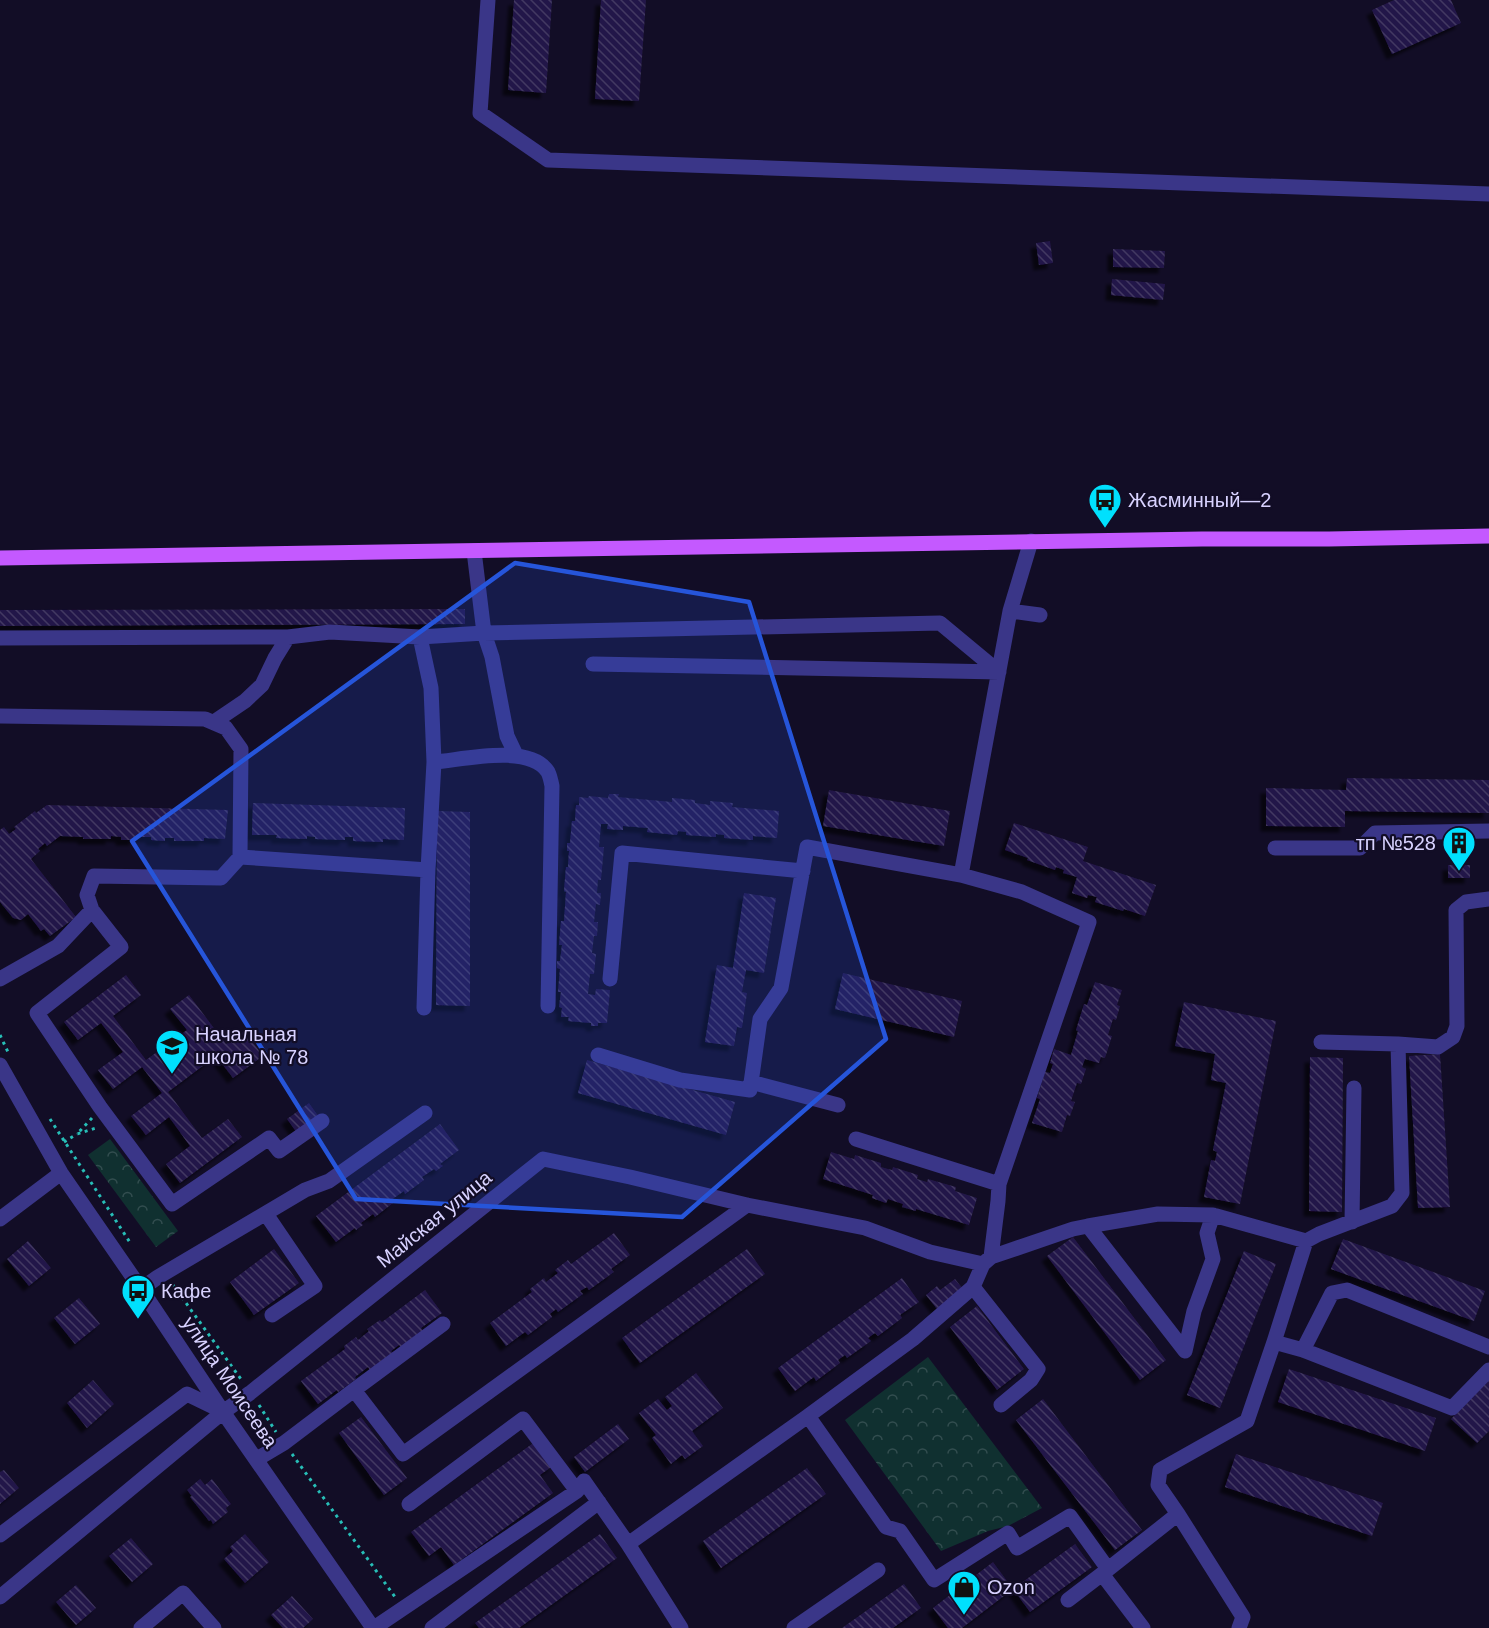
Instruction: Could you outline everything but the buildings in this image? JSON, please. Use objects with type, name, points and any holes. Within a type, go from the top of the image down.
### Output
[{"type":"main road","points":[[0,558],[1202,538],[1489,536]]},
{"type":"street","points":[[488,0],[480,113],[548,160],[1489,194]]},
{"type":"street","points":[[961,875],[1010,611],[1031,541]]},
{"type":"street","points":[[474,551],[484,633],[492,657],[507,736],[516,755]]},
{"type":"street","points":[[1010,611],[1040,615]]},
{"type":"street","points":[[0,638],[288,637],[330,632],[420,637],[484,633],[940,623],[999,672]]},
{"type":"street","points":[[214,723],[245,701],[262,685],[288,637]]},
{"type":"street","points":[[420,637],[431,688],[434,762],[424,1008]]},
{"type":"street","points":[[593,664],[999,672]]},
{"type":"street","points":[[0,716],[205,719],[226,728],[241,749],[240,857],[221,879],[94,876],[87,895],[92,910],[121,947],[37,1013],[100,1107],[172,1204],[269,1138],[279,1151],[322,1121]]},
{"type":"street","points":[[434,762],[516,755],[539,763],[548,772],[552,786],[548,1006]]},
{"type":"street","points":[[1275,848],[1360,848],[1375,833],[1489,831]]},
{"type":"street","points":[[598,1055],[680,1080],[750,1090],[760,1019],[781,988],[807,847],[961,875],[1022,892],[1089,922],[999,1184],[987,1261],[973,1287],[914,1340],[628,1544]]},
{"type":"street","points":[[610,979],[622,853],[803,871]]},
{"type":"street","points":[[240,857],[428,870]]},
{"type":"street","points":[[1321,1042],[1438,1047],[1453,1037],[1457,1026],[1456,910],[1466,902],[1489,899]]},
{"type":"street","points":[[0,979],[58,946],[92,910]]},
{"type":"street","points":[[987,1261],[1073,1229],[1158,1214],[1214,1215],[1306,1241],[1392,1206],[1402,1193],[1398,1044]]},
{"type":"street","name":"улица Моисеева","points":[[4,1059],[61,1173],[223,1412],[374,1628]]},
{"type":"street","points":[[751,1082],[838,1105]]},
{"type":"street","points":[[1352,1222],[1354,1088]]},
{"type":"street","points":[[141,1289],[305,1190],[329,1181],[425,1113]]},
{"type":"street","points":[[856,1139],[999,1184]]},
{"type":"street","name":"Майская улица","points":[[0,1597],[223,1412],[250,1393],[543,1159],[747,1205],[865,1228],[930,1252],[987,1261]]},
{"type":"street","points":[[0,1219],[61,1173]]},
{"type":"street","points":[[354,1390],[403,1454],[747,1205]]},
{"type":"street","points":[[266,1214],[315,1286],[272,1316]]},
{"type":"street","points":[[1088,1226],[1185,1351],[1194,1311],[1213,1259],[1207,1233],[1214,1215]]},
{"type":"street","points":[[1239,1628],[1243,1617],[1158,1485],[1160,1470],[1247,1421],[1306,1241]]},
{"type":"street","points":[[973,1287],[1038,1369],[1031,1380],[1001,1405]]},
{"type":"street","points":[[1303,1350],[1332,1293],[1347,1290],[1489,1347]]},
{"type":"street","points":[[257,1459],[284,1443],[442,1324]]},
{"type":"street","points":[[1274,1342],[1303,1350],[1452,1408],[1489,1370]]},
{"type":"street","points":[[0,1535],[187,1394],[223,1412]]},
{"type":"street","points":[[808,1416],[886,1527],[900,1531],[934,1580],[1008,1533],[1017,1548],[1070,1516],[1143,1628]]},
{"type":"street","points":[[409,1504],[523,1419],[577,1491]]},
{"type":"street","points":[[374,1628],[577,1491],[584,1481],[628,1544],[681,1628]]},
{"type":"street","points":[[432,1628],[599,1502]]},
{"type":"street","points":[[1068,1600],[1178,1514]]},
{"type":"street","points":[[794,1628],[878,1570]]},
{"type":"street","points":[[141,1628],[183,1593],[214,1628]]},
{"type":"path","points":[[0,1035],[4,1059]]},
{"type":"path","points":[[46,1112],[134,1249]]},
{"type":"path","points":[[64,1142],[78,1134]]},
{"type":"highlighted area","points":[[515,563],[749,602],[886,1039],[682,1217],[356,1199],[132,841]]},
{"type":"green space","points":[[110,1139],[178,1231],[156,1247],[88,1155]]},
{"type":"green space","points":[[928,1357],[1042,1508],[1008,1526],[988,1531],[941,1551],[845,1420]]},
{"type":"place","name":"Жасминный—2","points":[[1105,529]]},
{"type":"place","name":"тп №528","points":[[1459,872]]},
{"type":"place","name":"Начальная школа № 78","points":[[172,1075]]},
{"type":"place","name":"Кафе","points":[[138,1320]]},
{"type":"place","name":"Ozon","points":[[964,1616]]}]
